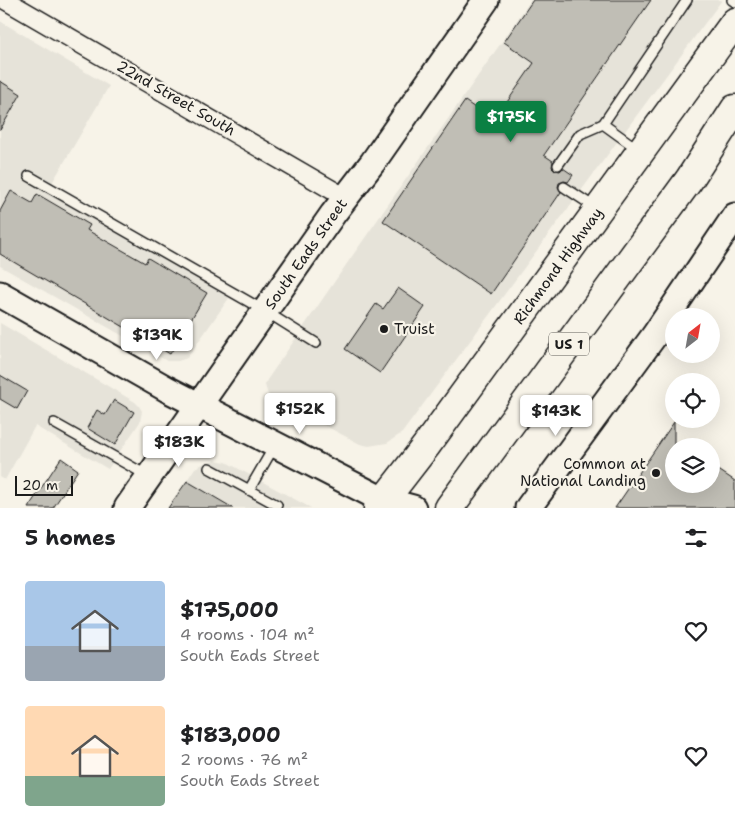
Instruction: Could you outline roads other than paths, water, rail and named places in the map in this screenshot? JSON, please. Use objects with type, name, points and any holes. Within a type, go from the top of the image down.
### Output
[{"type":"highway","name":"Richmond Highway","points":[[384,505],[599,210],[640,150],[735,22]]},
{"type":"highway","name":"US 1","points":[[449,508],[689,180],[735,109]]},
{"type":"street","name":"22nd Street South","points":[[5,0],[346,198]]},
{"type":"street","name":"South Eads Street","points":[[127,508],[265,311],[374,162],[486,0]]},
{"type":"street","points":[[528,508],[654,336],[735,216]]},
{"type":"street","points":[[0,294],[199,406],[384,505],[413,508]]},
{"type":"lane","points":[[558,165],[580,134],[603,124],[687,0]]},
{"type":"lane","points":[[603,124],[640,150]]},
{"type":"lane","points":[[29,176],[265,311],[316,343]]},
{"type":"lane","points":[[564,187],[599,210]]},
{"type":"lane","points":[[54,423],[149,476]]},
{"type":"lane","points":[[249,490],[275,445]]},
{"type":"lane","points":[[209,468],[277,505]]},
{"type":"place","name":"Truist","points":[[384,329]]},
{"type":"place","name":"Common at National Landing","points":[[656,473]]}]
